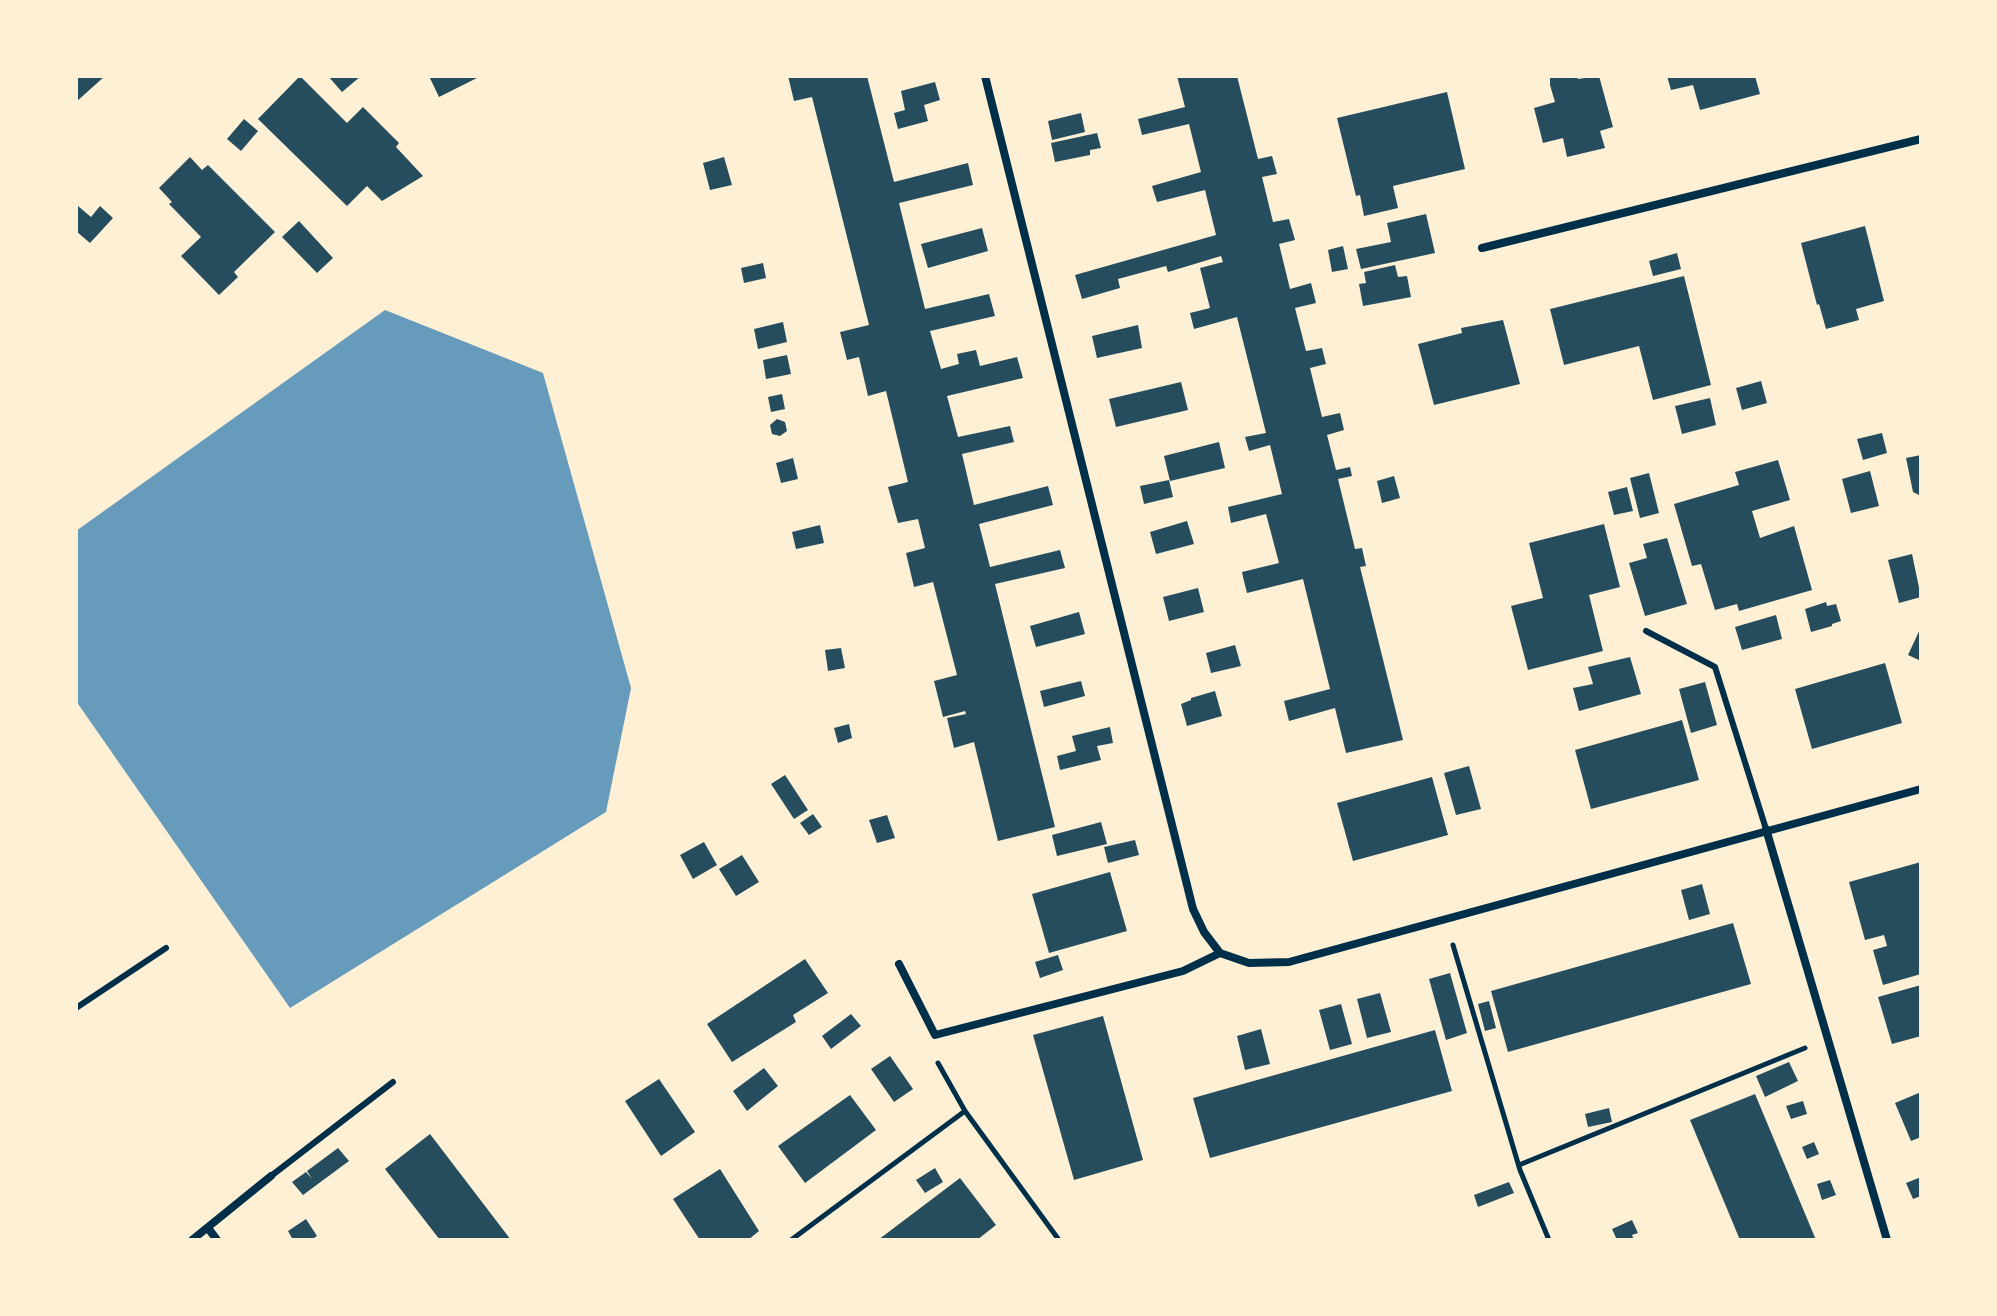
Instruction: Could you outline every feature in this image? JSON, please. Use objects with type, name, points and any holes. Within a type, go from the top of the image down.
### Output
[{"type":"street","points":[[985,76],[1193,909],[1204,932],[1220,953],[1249,963],[1289,962],[1921,789]]},
{"type":"street","points":[[1482,248],[1921,139]]},
{"type":"street","points":[[1766,829],[1887,1240]]},
{"type":"street","points":[[899,964],[935,1035],[1183,971],[1220,953]]},
{"type":"street","points":[[192,1240],[271,1176]]},
{"type":"street","points":[[208,1228],[217,1240]]},
{"type":"lane","points":[[1646,631],[1715,667],[1766,829]]},
{"type":"lane","points":[[76,1008],[166,948]]},
{"type":"lane","points":[[271,1176],[393,1082]]},
{"type":"path","points":[[1445,918],[1519,1165],[1549,1240]]},
{"type":"path","points":[[935,1035],[938,1063],[965,1111],[1059,1240]]},
{"type":"path","points":[[1519,1165],[1828,1039]]},
{"type":"path","points":[[791,1240],[965,1111]]},
{"type":"water","points":[[385,310],[543,373],[631,688],[606,812],[290,1008],[76,701],[76,531]]},
{"type":"building","points":[[76,76],[105,76],[76,102]]},
{"type":"building","points":[[300,76],[347,123],[363,107],[399,143],[396,147],[423,176],[382,201],[367,186],[347,206],[258,119]]},
{"type":"building","points":[[328,76],[361,76],[342,92]]},
{"type":"building","points":[[429,76],[481,76],[439,97]]},
{"type":"building","points":[[788,76],[867,76],[894,182],[968,163],[973,185],[899,203],[925,309],[989,294],[995,316],[930,331],[941,369],[959,364],[957,354],[976,350],[980,366],[1017,357],[1023,378],[947,396],[958,437],[1010,426],[1014,442],[962,454],[974,505],[1048,486],[1053,505],[979,524],[990,567],[1060,550],[1065,568],[995,584],[1055,827],[998,841],[974,742],[954,748],[947,718],[966,714],[965,711],[943,717],[934,681],[957,675],[933,582],[914,587],[906,553],[925,548],[918,519],[898,523],[888,487],[908,482],[886,391],[868,396],[859,357],[847,360],[840,332],[869,325],[812,97],[794,101]]},
{"type":"building","points":[[1177,76],[1237,76],[1258,159],[1272,156],[1277,174],[1262,177],[1273,222],[1289,219],[1295,240],[1279,244],[1290,289],[1311,283],[1316,303],[1295,308],[1306,351],[1322,348],[1326,364],[1310,368],[1322,417],[1340,413],[1344,430],[1327,435],[1336,470],[1350,467],[1352,476],[1338,479],[1355,549],[1362,548],[1366,566],[1360,567],[1403,740],[1346,753],[1335,708],[1289,721],[1284,701],[1330,689],[1303,579],[1247,593],[1242,572],[1279,563],[1266,514],[1231,523],[1228,507],[1282,494],[1270,445],[1249,451],[1245,437],[1266,433],[1237,317],[1194,329],[1190,313],[1210,308],[1200,268],[1223,262],[1221,256],[1168,272],[1166,266],[1118,279],[1120,288],[1082,299],[1075,275],[1216,235],[1205,190],[1157,202],[1152,186],[1201,172],[1189,124],[1142,135],[1138,119],[1185,107]]},
{"type":"building","points":[[1577,76],[1578,79],[1599,76],[1613,127],[1600,131],[1605,148],[1567,157],[1563,138],[1543,143],[1534,108],[1555,102],[1550,77]]},
{"type":"building","points":[[1667,76],[1755,76],[1760,94],[1700,110],[1693,85],[1671,90]]},
{"type":"building","points":[[935,82],[940,100],[924,105],[928,121],[898,129],[894,113],[905,110],[901,91]]},
{"type":"building","points":[[1447,92],[1465,169],[1393,186],[1398,208],[1364,216],[1360,195],[1356,196],[1337,118]]},
{"type":"building","points":[[1081,113],[1085,132],[1052,140],[1048,121]]},
{"type":"building","points":[[244,119],[258,131],[241,151],[227,139]]},
{"type":"building","points":[[1097,133],[1101,148],[1090,150],[1090,155],[1055,162],[1051,143]]},
{"type":"building","points":[[190,157],[202,170],[208,165],[275,232],[234,272],[238,277],[219,295],[181,256],[201,237],[169,204],[172,202],[159,188]]},
{"type":"building","points":[[724,157],[732,185],[710,190],[703,163]]},
{"type":"building","points":[[78,206],[91,217],[100,206],[113,218],[90,243],[76,231]]},
{"type":"building","points":[[1426,214],[1435,253],[1361,269],[1356,249],[1391,242],[1387,223]]},
{"type":"building","points":[[299,221],[333,258],[317,273],[282,237]]},
{"type":"building","points":[[1865,226],[1884,301],[1856,309],[1859,320],[1826,329],[1801,243]]},
{"type":"building","points":[[982,228],[988,251],[928,268],[921,244]]},
{"type":"building","points":[[1343,246],[1348,269],[1332,272],[1328,250]]},
{"type":"building","points":[[1677,253],[1681,269],[1653,276],[1649,261]]},
{"type":"building","points":[[763,263],[766,278],[744,283],[741,268]]},
{"type":"building","points":[[1395,265],[1398,277],[1407,276],[1411,297],[1363,306],[1359,284],[1366,283],[1364,272]]},
{"type":"building","points":[[1684,276],[1711,385],[1653,400],[1639,346],[1564,365],[1550,309]]},
{"type":"building","points":[[1503,320],[1520,384],[1434,405],[1418,344],[1462,333],[1461,328]]},
{"type":"building","points":[[783,322],[787,342],[758,349],[754,329]]},
{"type":"building","points":[[1138,325],[1142,348],[1097,358],[1092,336]]},
{"type":"building","points":[[787,355],[791,374],[766,379],[763,360]]},
{"type":"building","points":[[1761,381],[1767,403],[1742,410],[1736,388]]},
{"type":"building","points":[[1181,382],[1188,410],[1116,427],[1109,399]]},
{"type":"building","points":[[782,394],[785,409],[771,412],[768,397]]},
{"type":"building","points":[[1710,398],[1716,425],[1682,434],[1675,406]]},
{"type":"building","points":[[777,419],[785,422],[787,431],[780,436],[772,434],[770,425]]},
{"type":"building","points":[[1882,433],[1887,453],[1863,460],[1857,439]]},
{"type":"building","points":[[1219,442],[1225,468],[1170,481],[1164,456]]},
{"type":"building","points":[[1921,455],[1921,496],[1913,492],[1906,458]]},
{"type":"building","points":[[793,458],[798,479],[781,483],[776,463]]},
{"type":"building","points":[[1778,460],[1790,500],[1752,511],[1760,538],[1794,526],[1812,590],[1739,611],[1737,604],[1715,610],[1701,564],[1692,566],[1674,504],[1739,485],[1735,472]]},
{"type":"building","points":[[1870,471],[1879,506],[1851,513],[1842,479]]},
{"type":"building","points":[[1649,473],[1659,513],[1640,518],[1630,478]]},
{"type":"building","points":[[1394,476],[1400,498],[1382,503],[1377,481]]},
{"type":"building","points":[[1169,480],[1173,497],[1144,504],[1140,486]]},
{"type":"building","points":[[1627,487],[1633,511],[1614,515],[1608,492]]},
{"type":"building","points":[[1187,521],[1194,544],[1156,554],[1150,532]]},
{"type":"building","points":[[1604,524],[1620,587],[1589,595],[1603,651],[1528,670],[1511,606],[1543,598],[1529,543]]},
{"type":"building","points":[[820,525],[824,543],[796,549],[792,532]]},
{"type":"building","points":[[1667,538],[1687,604],[1645,616],[1629,563],[1647,558],[1643,544]]},
{"type":"building","points":[[1912,554],[1921,597],[1899,603],[1888,560]]},
{"type":"building","points":[[1198,588],[1204,612],[1169,621],[1163,597]]},
{"type":"building","points":[[1826,602],[1827,606],[1836,604],[1841,621],[1811,632],[1805,609]]},
{"type":"building","points":[[1079,612],[1085,634],[1036,647],[1030,626]]},
{"type":"building","points":[[1776,615],[1782,639],[1742,650],[1735,627]]},
{"type":"building","points":[[1921,627],[1921,661],[1908,655]]},
{"type":"building","points":[[1235,645],[1241,666],[1211,673],[1206,653]]},
{"type":"building","points":[[841,648],[845,668],[828,671],[825,650]]},
{"type":"building","points":[[1630,657],[1641,694],[1579,711],[1573,688],[1593,684],[1588,667]]},
{"type":"building","points":[[1885,663],[1902,723],[1812,749],[1795,689]]},
{"type":"building","points":[[1081,681],[1085,696],[1044,707],[1040,691]]},
{"type":"building","points":[[1705,682],[1717,725],[1691,733],[1679,689]]},
{"type":"building","points":[[1215,691],[1222,716],[1187,726],[1181,704]]},
{"type":"building","points":[[1682,720],[1699,780],[1591,809],[1575,750]]},
{"type":"building","points":[[849,724],[852,738],[838,743],[834,728]]},
{"type":"building","points":[[1110,727],[1113,743],[1097,746],[1101,760],[1060,770],[1057,756],[1076,751],[1072,736]]},
{"type":"building","points":[[1469,766],[1481,809],[1456,815],[1444,773]]},
{"type":"building","points":[[785,775],[808,810],[794,819],[771,784]]},
{"type":"building","points":[[1432,777],[1448,835],[1353,861],[1337,803]]},
{"type":"building","points":[[813,814],[822,827],[809,835],[800,823]]},
{"type":"building","points":[[887,815],[895,838],[877,843],[869,820]]},
{"type":"building","points":[[1101,822],[1107,844],[1057,856],[1052,835]]},
{"type":"building","points":[[1135,840],[1139,855],[1108,863],[1104,847]]},
{"type":"building","points":[[704,842],[717,865],[693,879],[680,855]]},
{"type":"building","points":[[742,855],[759,882],[736,896],[719,869]]},
{"type":"building","points":[[1921,862],[1921,974],[1883,985],[1873,950],[1887,946],[1884,935],[1865,940],[1849,882]]},
{"type":"building","points":[[1110,872],[1127,931],[1049,953],[1032,894]]},
{"type":"building","points":[[1702,884],[1710,914],[1689,920],[1681,890]]},
{"type":"building","points":[[1733,923],[1751,984],[1508,1052],[1491,991]]},
{"type":"building","points":[[1058,955],[1063,970],[1040,978],[1035,962]]},
{"type":"building","points":[[805,959],[828,993],[793,1015],[796,1022],[732,1062],[707,1024]]},
{"type":"building","points":[[1450,973],[1467,1033],[1446,1040],[1429,979]]},
{"type":"building","points":[[1921,985],[1921,1036],[1892,1044],[1878,997]]},
{"type":"building","points":[[1380,993],[1391,1032],[1367,1038],[1357,999]]},
{"type":"building","points":[[1489,1001],[1496,1028],[1485,1031],[1478,1004]]},
{"type":"building","points":[[1341,1004],[1352,1044],[1330,1050],[1319,1010]]},
{"type":"building","points":[[851,1014],[861,1026],[831,1049],[822,1036]]},
{"type":"building","points":[[1103,1016],[1143,1160],[1074,1180],[1033,1035]]},
{"type":"building","points":[[1261,1029],[1270,1064],[1245,1070],[1237,1036]]},
{"type":"building","points":[[1435,1030],[1452,1091],[1210,1158],[1193,1098]]},
{"type":"building","points":[[890,1056],[913,1089],[894,1102],[871,1069]]},
{"type":"building","points":[[1789,1062],[1798,1081],[1765,1097],[1756,1076]]},
{"type":"building","points":[[764,1068],[778,1086],[747,1111],[733,1091]]},
{"type":"building","points":[[659,1079],[695,1132],[661,1156],[625,1101]]},
{"type":"building","points":[[1921,1092],[1921,1137],[1911,1141],[1895,1103]]},
{"type":"building","points":[[1755,1094],[1816,1240],[1740,1240],[1690,1120]]},
{"type":"building","points":[[850,1095],[876,1130],[805,1183],[778,1146]]},
{"type":"building","points":[[1803,1101],[1807,1114],[1791,1119],[1786,1106]]},
{"type":"building","points":[[1609,1108],[1612,1122],[1588,1127],[1585,1114]]},
{"type":"building","points":[[430,1134],[511,1240],[440,1240],[385,1169]]},
{"type":"building","points":[[1814,1142],[1819,1154],[1807,1159],[1802,1147]]},
{"type":"building","points":[[338,1148],[349,1161],[303,1195],[292,1182],[306,1172],[312,1179],[307,1171]]},
{"type":"building","points":[[935,1168],[943,1182],[925,1193],[916,1180]]},
{"type":"building","points":[[720,1169],[759,1231],[748,1240],[700,1240],[673,1199]]},
{"type":"building","points":[[1921,1177],[1921,1196],[1913,1199],[1906,1183]]},
{"type":"building","points":[[960,1178],[996,1225],[977,1240],[878,1240]]},
{"type":"building","points":[[1830,1180],[1836,1195],[1822,1200],[1817,1184]]},
{"type":"building","points":[[1509,1182],[1514,1193],[1478,1207],[1474,1195]]},
{"type":"building","points":[[306,1219],[317,1236],[311,1240],[293,1240],[288,1231]]},
{"type":"building","points":[[1632,1220],[1638,1233],[1632,1235],[1634,1240],[1617,1240],[1612,1229]]}]
